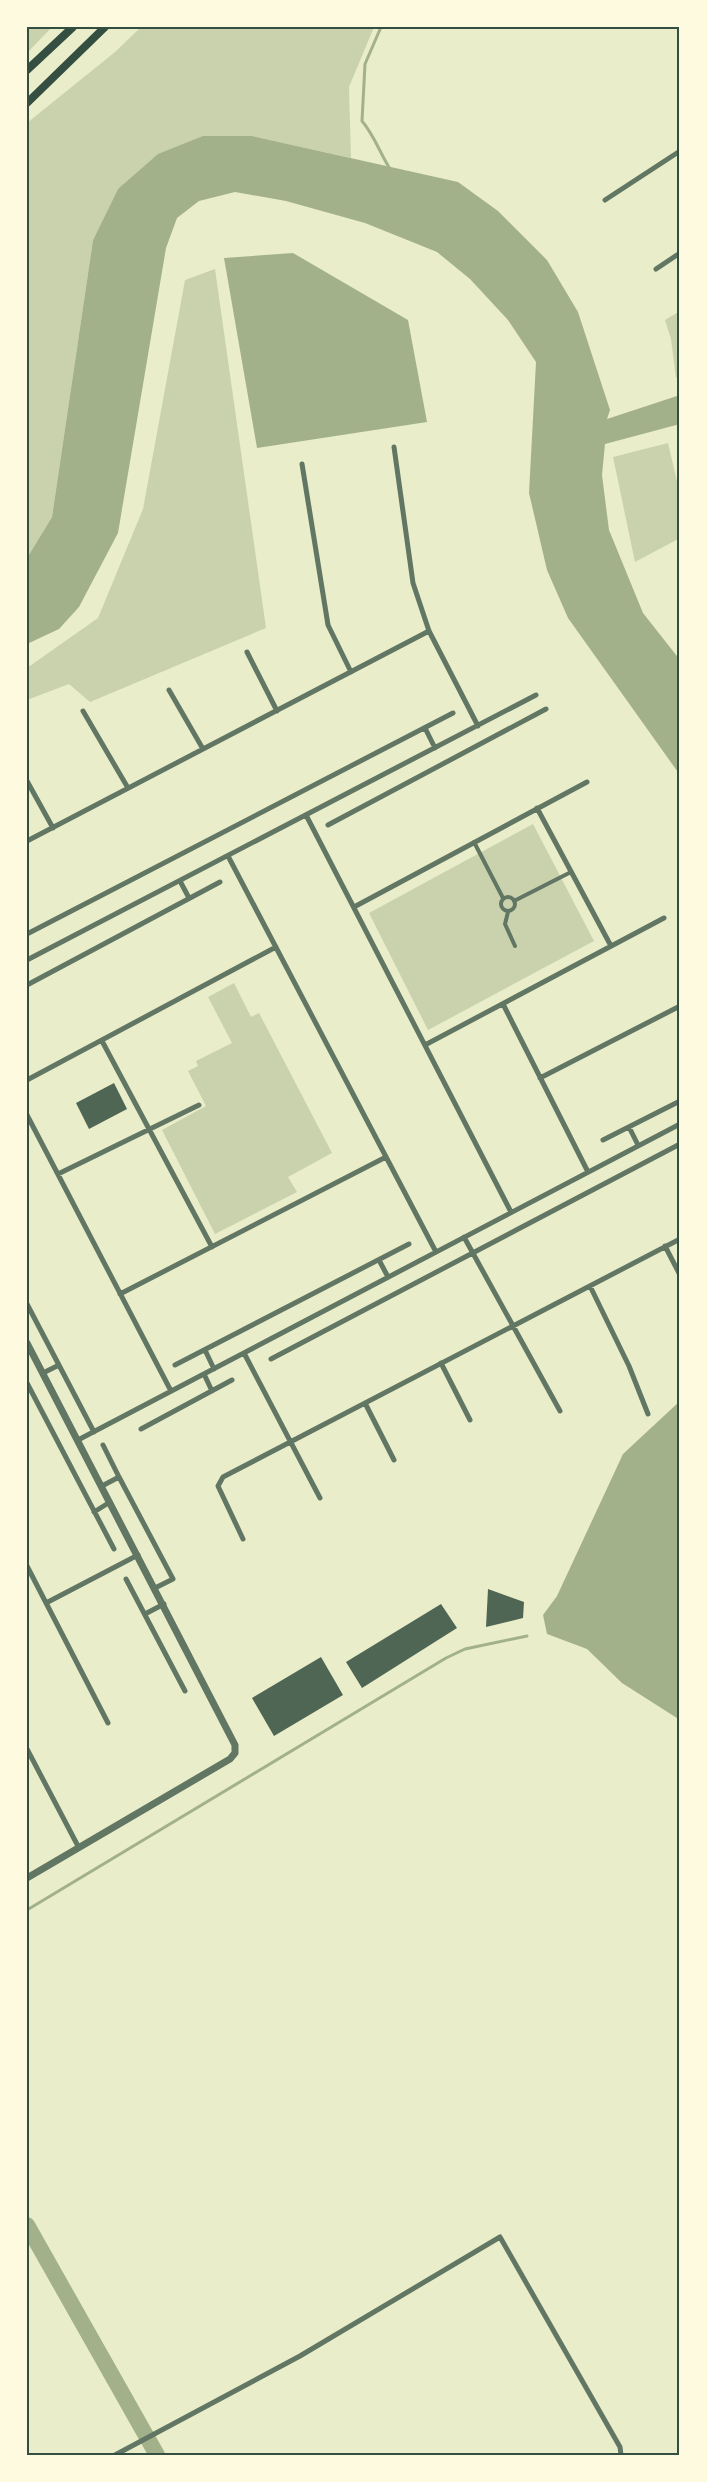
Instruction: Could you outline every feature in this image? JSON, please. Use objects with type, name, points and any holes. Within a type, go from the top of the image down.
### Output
[{"type":"main road","points":[[56,42],[64,27]]},
{"type":"main road","points":[[27,70],[73,27]]},
{"type":"main road","points":[[27,103],[105,27]]},
{"type":"street","points":[[605,200],[680,151]]},
{"type":"street","points":[[656,269],[680,253]]},
{"type":"street","points":[[394,447],[413,583],[429,631],[478,726]]},
{"type":"street","points":[[302,464],[328,625],[351,672]]},
{"type":"street","points":[[27,841],[429,631]]},
{"type":"street","points":[[246,652],[276,711]]},
{"type":"street","points":[[169,690],[202,749]]},
{"type":"street","points":[[27,960],[536,695]]},
{"type":"street","points":[[328,825],[546,708]]},
{"type":"street","points":[[83,711],[128,789]]},
{"type":"street","points":[[27,934],[453,712]]},
{"type":"street","points":[[425,728],[435,748]]},
{"type":"street","points":[[27,781],[52,828]]},
{"type":"street","points":[[354,907],[587,782]]},
{"type":"street","points":[[537,808],[611,946]]},
{"type":"street","points":[[306,815],[511,1212]]},
{"type":"street","points":[[474,842],[504,898],[501,907],[508,912]]},
{"type":"street","points":[[228,856],[436,1252]]},
{"type":"street","points":[[514,901],[571,872]]},
{"type":"street","points":[[180,881],[189,898]]},
{"type":"street","points":[[27,985],[220,882]]},
{"type":"street","points":[[504,898],[510,897],[514,901],[515,907],[508,912],[505,924],[515,946]]},
{"type":"street","points":[[425,1045],[664,918]]},
{"type":"street","points":[[27,1080],[276,947]]},
{"type":"street","points":[[503,1004],[588,1172]]},
{"type":"street","points":[[540,1078],[680,1006]]},
{"type":"street","points":[[102,1041],[212,1247]]},
{"type":"street","points":[[603,1140],[680,1101]]},
{"type":"street","points":[[58,1174],[199,1105]]},
{"type":"street","points":[[27,1115],[171,1391]]},
{"type":"street","points":[[78,1440],[680,1124]]},
{"type":"street","points":[[629,1127],[638,1145]]},
{"type":"street","points":[[271,1359],[680,1144]]},
{"type":"street","points":[[120,1294],[386,1157]]},
{"type":"street","points":[[464,1237],[560,1412]]},
{"type":"street","points":[[243,1539],[218,1486],[223,1477],[680,1239]]},
{"type":"street","points":[[175,1365],[409,1244]]},
{"type":"street","points":[[665,1246],[680,1275]]},
{"type":"street","points":[[379,1260],[388,1277]]},
{"type":"street","points":[[590,1286],[629,1366],[648,1414]]},
{"type":"street","points":[[27,1304],[94,1432]]},
{"type":"street","points":[[27,1342],[156,1588],[235,1745],[235,1753],[230,1759],[27,1878]]},
{"type":"street","points":[[205,1350],[214,1369]]},
{"type":"street","points":[[244,1353],[320,1498]]},
{"type":"street","points":[[441,1363],[470,1420]]},
{"type":"street","points":[[43,1373],[59,1365]]},
{"type":"street","points":[[204,1374],[212,1391]]},
{"type":"street","points":[[141,1429],[232,1380]]},
{"type":"street","points":[[27,1383],[114,1549]]},
{"type":"street","points":[[365,1403],[394,1460]]},
{"type":"street","points":[[103,1445],[173,1579],[156,1588]]},
{"type":"street","points":[[102,1486],[119,1477]]},
{"type":"street","points":[[94,1512],[111,1502]]},
{"type":"street","points":[[46,1603],[138,1555]]},
{"type":"street","points":[[27,1566],[108,1723]]},
{"type":"street","points":[[126,1579],[185,1691]]},
{"type":"street","points":[[145,1614],[164,1604]]},
{"type":"street","points":[[27,1749],[79,1848]]},
{"type":"street","points":[[117,2454],[314,2348],[500,2237],[620,2447],[621,2455]]},
{"type":"shaded area","points":[[30,27],[52,27],[27,53],[27,30]]},
{"type":"shaded area","points":[[141,27],[374,27],[349,87],[351,158],[252,136],[118,189],[93,240],[52,517],[27,558],[27,123],[115,52]]},
{"type":"shaded area","points":[[203,136],[252,136],[458,182],[498,211],[547,260],[578,312],[610,410],[607,419],[680,395],[680,424],[605,444],[602,475],[609,530],[643,613],[680,660],[680,775],[568,618],[547,570],[529,493],[536,362],[508,320],[470,279],[437,252],[365,223],[286,201],[235,192],[199,201],[177,218],[166,248],[118,533],[79,607],[59,629],[27,644],[27,558],[52,517],[93,240],[118,189],[158,154]]},
{"type":"shaded area","points":[[293,253],[408,320],[427,422],[257,448],[224,258]]},
{"type":"shaded area","points":[[215,269],[266,628],[90,702],[69,684],[27,700],[27,668],[98,618],[143,509],[185,280]]},
{"type":"shaded area","points":[[680,311],[680,375],[676,378],[671,339],[665,320]]},
{"type":"shaded area","points":[[668,443],[680,494],[680,538],[635,562],[613,457]]},
{"type":"shaded area","points":[[533,824],[594,941],[428,1030],[369,913]]},
{"type":"shaded area","points":[[234,983],[251,1017],[259,1013],[332,1153],[288,1177],[297,1192],[215,1234],[162,1130],[206,1106],[188,1071],[198,1066],[196,1061],[232,1043],[208,997]]},
{"type":"shaded area","points":[[680,1401],[680,1720],[622,1683],[587,1649],[547,1634],[543,1615],[557,1596],[623,1454]]},
{"type":"building","points":[[114,1083],[127,1109],[89,1129],[76,1103]]},
{"type":"building","points":[[488,1589],[524,1602],[523,1618],[486,1627]]},
{"type":"building","points":[[441,1604],[457,1628],[362,1688],[346,1662]]},
{"type":"building","points":[[321,1657],[343,1695],[274,1736],[252,1698]]},
{"type":"waterway","points":[[381,27],[365,64],[362,121],[390,169]]},
{"type":"waterway","points":[[27,1910],[446,1658],[465,1649],[527,1636]]},
{"type":"waterway","points":[[27,2225],[157,2455]]}]
